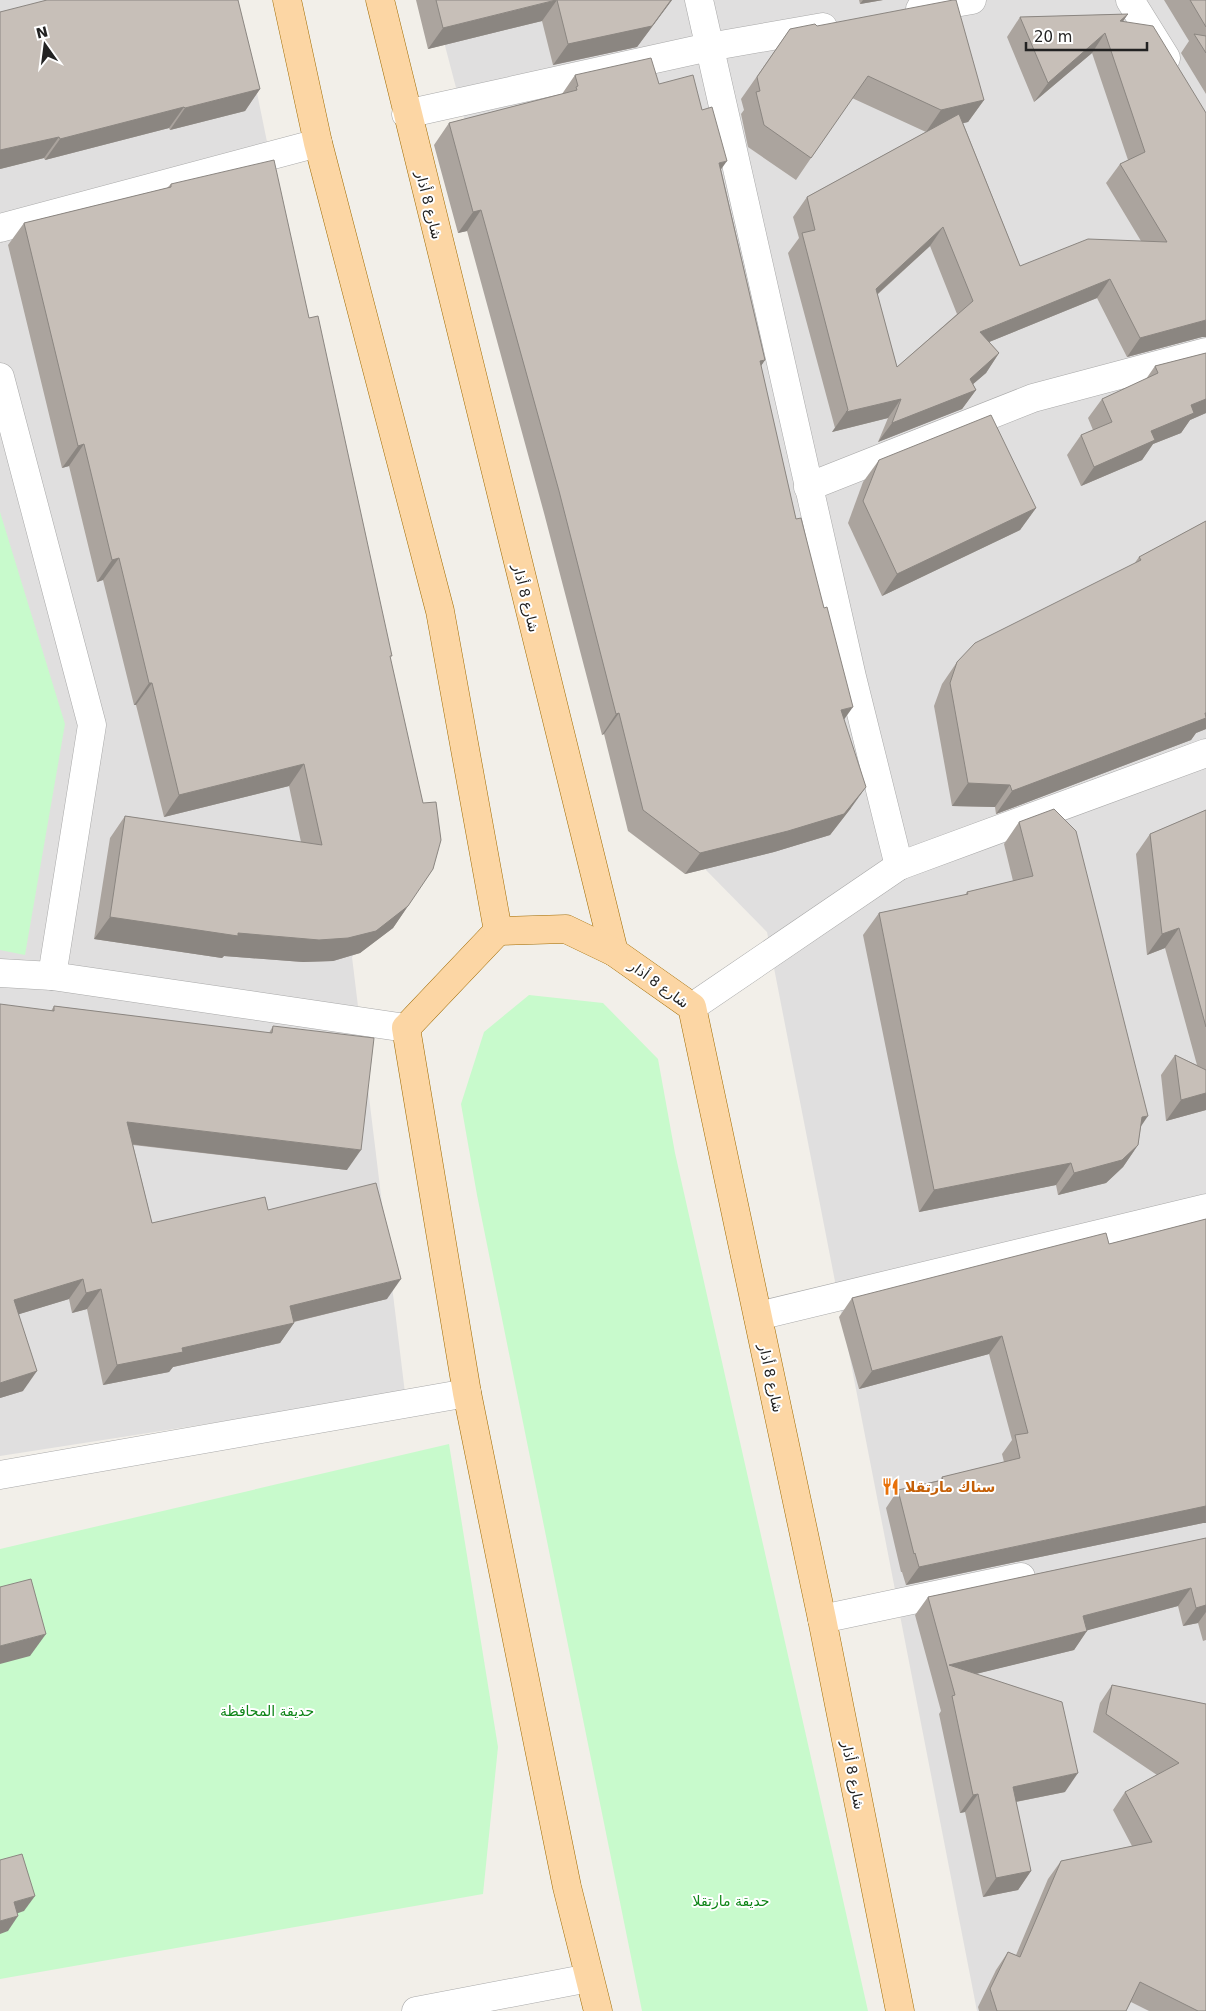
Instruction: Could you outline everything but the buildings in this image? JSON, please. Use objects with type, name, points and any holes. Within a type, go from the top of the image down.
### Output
[{"type":"main road","points":[[286,0],[318,143],[440,611],[498,931]]},
{"type":"main road","name":"شارع 8 أذار","points":[[380,0],[406,114],[614,952],[692,1008],[822,1619],[900,2011]]},
{"type":"main road","points":[[598,2011],[567,1887],[467,1393],[406,1028],[498,931],[566,929],[614,952]]},
{"type":"street","points":[[699,0],[852,677],[900,866]]},
{"type":"street","points":[[894,14],[972,0]]},
{"type":"street","points":[[1130,0],[1177,76]]},
{"type":"street","points":[[406,114],[709,47],[845,23]]},
{"type":"street","points":[[0,228],[318,143]]},
{"type":"street","points":[[808,487],[1033,398],[1206,352]]},
{"type":"street","points":[[0,377],[92,725],[52,976]]},
{"type":"street","points":[[692,1008],[900,866],[1206,753]]},
{"type":"street","points":[[0,973],[52,976],[406,1028]]},
{"type":"street","points":[[758,1316],[1206,1208]]},
{"type":"street","points":[[0,1475],[467,1393]]},
{"type":"street","points":[[822,1619],[1043,1573]]},
{"type":"street","points":[[416,2011],[589,1978]]},
{"type":"shaded area","points":[[0,0],[238,0],[419,885],[352,957],[405,1393],[0,1456]]},
{"type":"shaded area","points":[[433,0],[1206,0],[1206,2011],[977,2011],[767,932],[645,808]]},
{"type":"green space","points":[[0,512],[65,724],[25,955],[0,950]]},
{"type":"green space","name":"حديقة مارتقلا","points":[[529,995],[603,1003],[658,1059],[675,1153],[868,2011],[642,2011],[477,1195],[461,1104],[484,1032]]},
{"type":"green space","name":"حديقة المحافظة","points":[[449,1444],[498,1747],[483,1894],[0,1979],[0,1549]]},
{"type":"place","name":"سناك مارتقلا","points":[[891,1487]]}]
